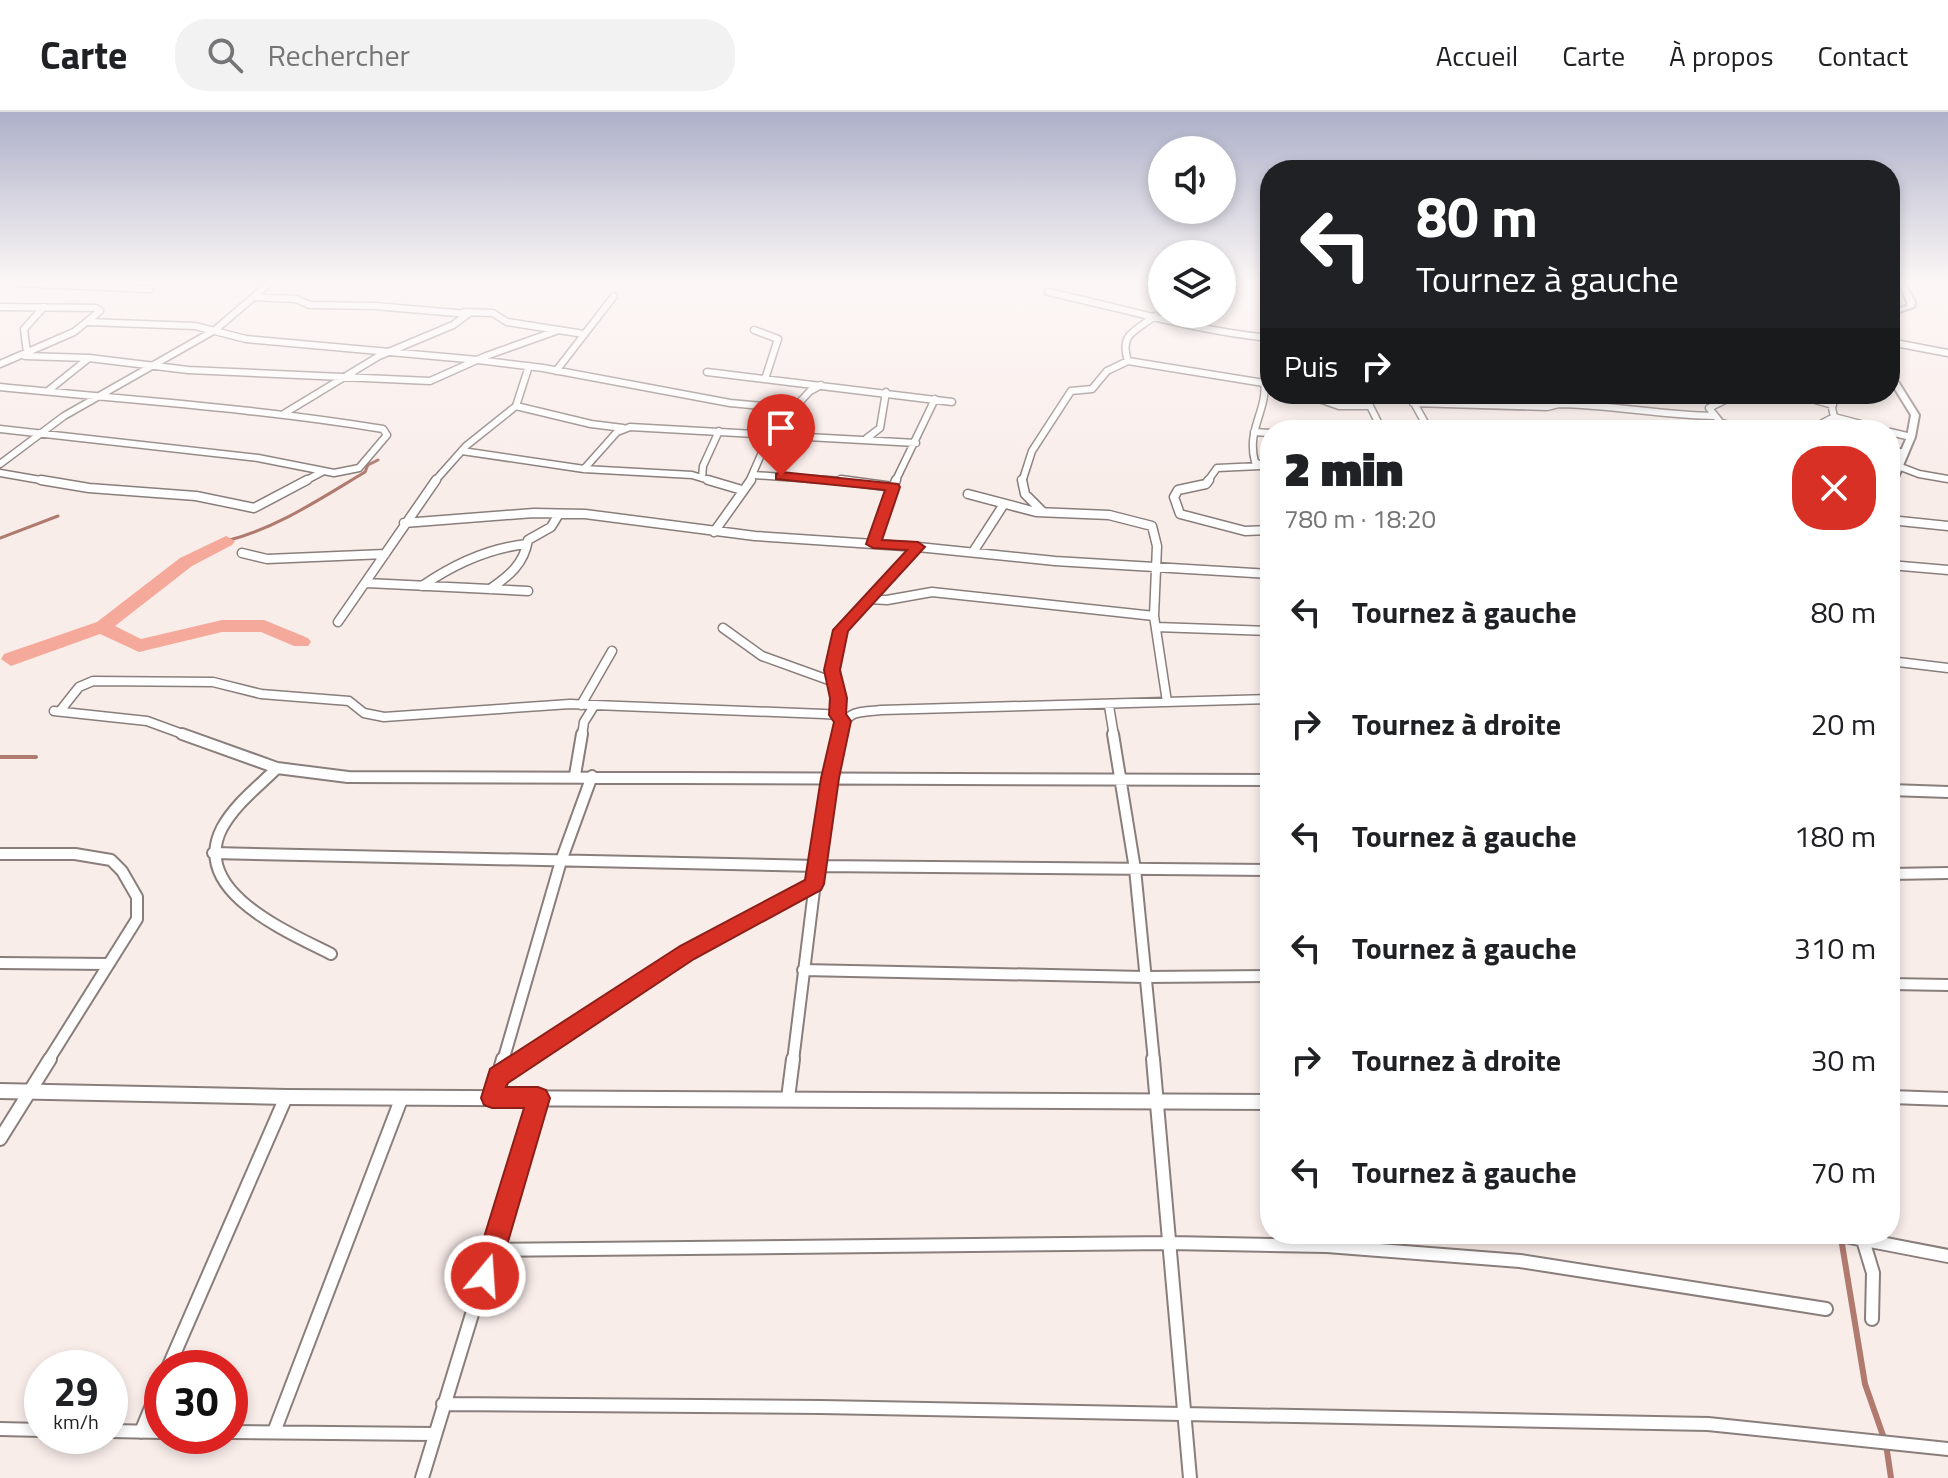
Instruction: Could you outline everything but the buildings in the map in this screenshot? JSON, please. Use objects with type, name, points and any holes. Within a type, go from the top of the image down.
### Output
[{"type":"street","points":[[24,347],[24,354]]},
{"type":"street","points":[[0,364],[41,347]]},
{"type":"street","points":[[0,464],[99,396],[184,347]]},
{"type":"street","points":[[338,347],[529,366],[730,403],[795,409]]},
{"type":"street","points":[[285,413],[399,347]]},
{"type":"street","points":[[24,354],[153,364],[188,370],[430,381],[514,347]]},
{"type":"street","points":[[556,371],[574,347]]},
{"type":"street","points":[[765,379],[775,347]]},
{"type":"street","points":[[1124,347],[1128,361]]},
{"type":"street","points":[[1915,347],[1948,353]]},
{"type":"street","points":[[49,390],[89,358]]},
{"type":"street","points":[[1044,513],[1031,502],[1022,488],[1022,477],[1032,453],[1071,391],[1092,389],[1107,371],[1128,361],[1260,382]]},
{"type":"street","points":[[338,622],[367,583],[424,493],[462,451],[516,406],[529,366]]},
{"type":"street","points":[[707,372],[952,402]]},
{"type":"street","points":[[714,532],[754,475],[770,434],[810,391],[824,384]]},
{"type":"street","points":[[0,387],[181,406],[285,413],[383,429],[387,435],[359,468],[344,473],[322,472],[248,457],[0,429]]},
{"type":"street","points":[[1900,391],[1915,415],[1911,437],[1900,462]]},
{"type":"street","points":[[864,439],[879,431],[886,392]]},
{"type":"street","points":[[873,544],[893,487],[935,399]]},
{"type":"street","points":[[1260,466],[1250,449],[1261,404]]},
{"type":"street","points":[[1333,404],[1370,406],[1377,420]]},
{"type":"street","points":[[1446,404],[1606,405],[1631,412],[1714,416]]},
{"type":"street","points":[[1715,404],[1710,406],[1718,420]]},
{"type":"street","points":[[1829,404],[1833,405],[1834,417]]},
{"type":"street","points":[[516,406],[591,424],[623,428],[916,443]]},
{"type":"street","points":[[1828,420],[1834,417],[1846,420]]},
{"type":"street","points":[[584,469],[623,428]]},
{"type":"street","points":[[702,478],[703,466],[719,431]]},
{"type":"street","points":[[1254,432],[1260,432]]},
{"type":"street","points":[[1900,434],[1911,437]]},
{"type":"street","points":[[462,451],[584,469],[683,474],[742,490]]},
{"type":"street","points":[[1900,452],[1904,453]]},
{"type":"street","points":[[1260,466],[1217,468],[1206,484],[1178,490],[1174,497],[1180,514],[1186,517],[1245,531],[1260,530]]},
{"type":"street","points":[[1900,467],[1948,479]]},
{"type":"street","points":[[0,473],[89,488],[196,496],[254,508],[322,472]]},
{"type":"street","points":[[754,475],[835,479],[893,487]]},
{"type":"street","points":[[968,494],[1044,513],[1109,515],[1146,523],[1155,531],[1158,567],[1154,616],[1167,702]]},
{"type":"street","points":[[973,552],[1004,504]]},
{"type":"street","points":[[404,523],[559,514],[714,532],[1055,561],[1260,573]]},
{"type":"street","points":[[422,586],[446,570],[488,552],[527,544],[533,536],[551,527],[559,514]]},
{"type":"street","points":[[1900,521],[1948,526]]},
{"type":"street","points":[[490,589],[522,563],[528,551],[527,544]]},
{"type":"street","points":[[788,1098],[814,884],[840,718],[833,658],[841,630],[918,547]]},
{"type":"street","points":[[242,553],[267,559],[385,554]]},
{"type":"street","points":[[1900,566],[1948,570]]},
{"type":"street","points":[[367,583],[528,591]]},
{"type":"street","points":[[869,599],[887,600],[932,592],[1154,616]]},
{"type":"street","points":[[1156,627],[1260,631]]},
{"type":"street","points":[[723,628],[734,639],[776,663],[837,683]]},
{"type":"street","points":[[581,705],[612,651]]},
{"type":"street","points":[[1900,662],[1948,668]]},
{"type":"street","points":[[1260,699],[1109,706],[881,710],[840,718],[581,705],[384,717],[364,713],[349,701],[281,697],[213,682],[98,681],[79,687],[57,711],[147,721],[277,768],[311,774],[430,779],[575,775],[1260,780]]},
{"type":"street","points":[[575,775],[584,722],[594,706]]},
{"type":"street","points":[[1109,706],[1135,869],[1190,1478]]},
{"type":"street","points":[[277,768],[226,822],[213,853],[214,868],[234,895],[271,922],[331,954]]},
{"type":"street","points":[[492,1098],[561,861],[592,776]]},
{"type":"street","points":[[1900,790],[1948,792]]},
{"type":"street","points":[[213,853],[817,866],[1260,870]]},
{"type":"street","points":[[0,854],[109,858],[118,866],[140,900],[140,909],[109,964],[0,1139]]},
{"type":"street","points":[[1900,874],[1948,873]]},
{"type":"street","points":[[498,1076],[687,953],[814,884]]},
{"type":"street","points":[[0,963],[109,964]]},
{"type":"street","points":[[803,970],[1144,977],[1260,976]]},
{"type":"street","points":[[1900,984],[1948,985]]},
{"type":"street","points":[[0,1091],[286,1097],[1260,1102]]},
{"type":"street","points":[[176,1350],[286,1097]]},
{"type":"street","points":[[274,1432],[402,1097]]},
{"type":"street","points":[[1900,1097],[1948,1099]]},
{"type":"street","points":[[422,1478],[538,1098]]},
{"type":"street","points":[[493,1250],[1171,1243],[1327,1246],[1520,1261],[1826,1309]]},
{"type":"street","points":[[1864,1244],[1873,1273],[1872,1319]]},
{"type":"street","points":[[1884,1244],[1948,1256]]},
{"type":"street","points":[[443,1404],[821,1407],[1708,1424],[1948,1449]]},
{"type":"street","points":[[128,1432],[141,1432],[144,1425]]},
{"type":"street","points":[[0,1429],[24,1430]]},
{"type":"street","points":[[248,1432],[434,1434]]},
{"type":"waterway","points":[[226,541],[263,529],[298,512],[365,472],[368,465],[378,460]]},
{"type":"waterway","points":[[0,538],[58,516]]},
{"type":"waterway","points":[[103,628],[174,570],[226,541]]},
{"type":"waterway","points":[[103,628],[139,646],[222,626],[264,626],[301,642]]},
{"type":"waterway","points":[[11,659],[90,629],[103,628]]},
{"type":"waterway","points":[[0,757],[36,757]]},
{"type":"waterway","points":[[1842,1244],[1865,1384],[1886,1444],[1891,1478]]},
{"type":"route","points":[[485,1276],[538,1098],[492,1098],[498,1076],[687,953],[814,884],[830,778],[843,721],[838,715],[839,698],[832,670],[841,630],[918,547],[873,544],[893,487],[781,476]]}]
